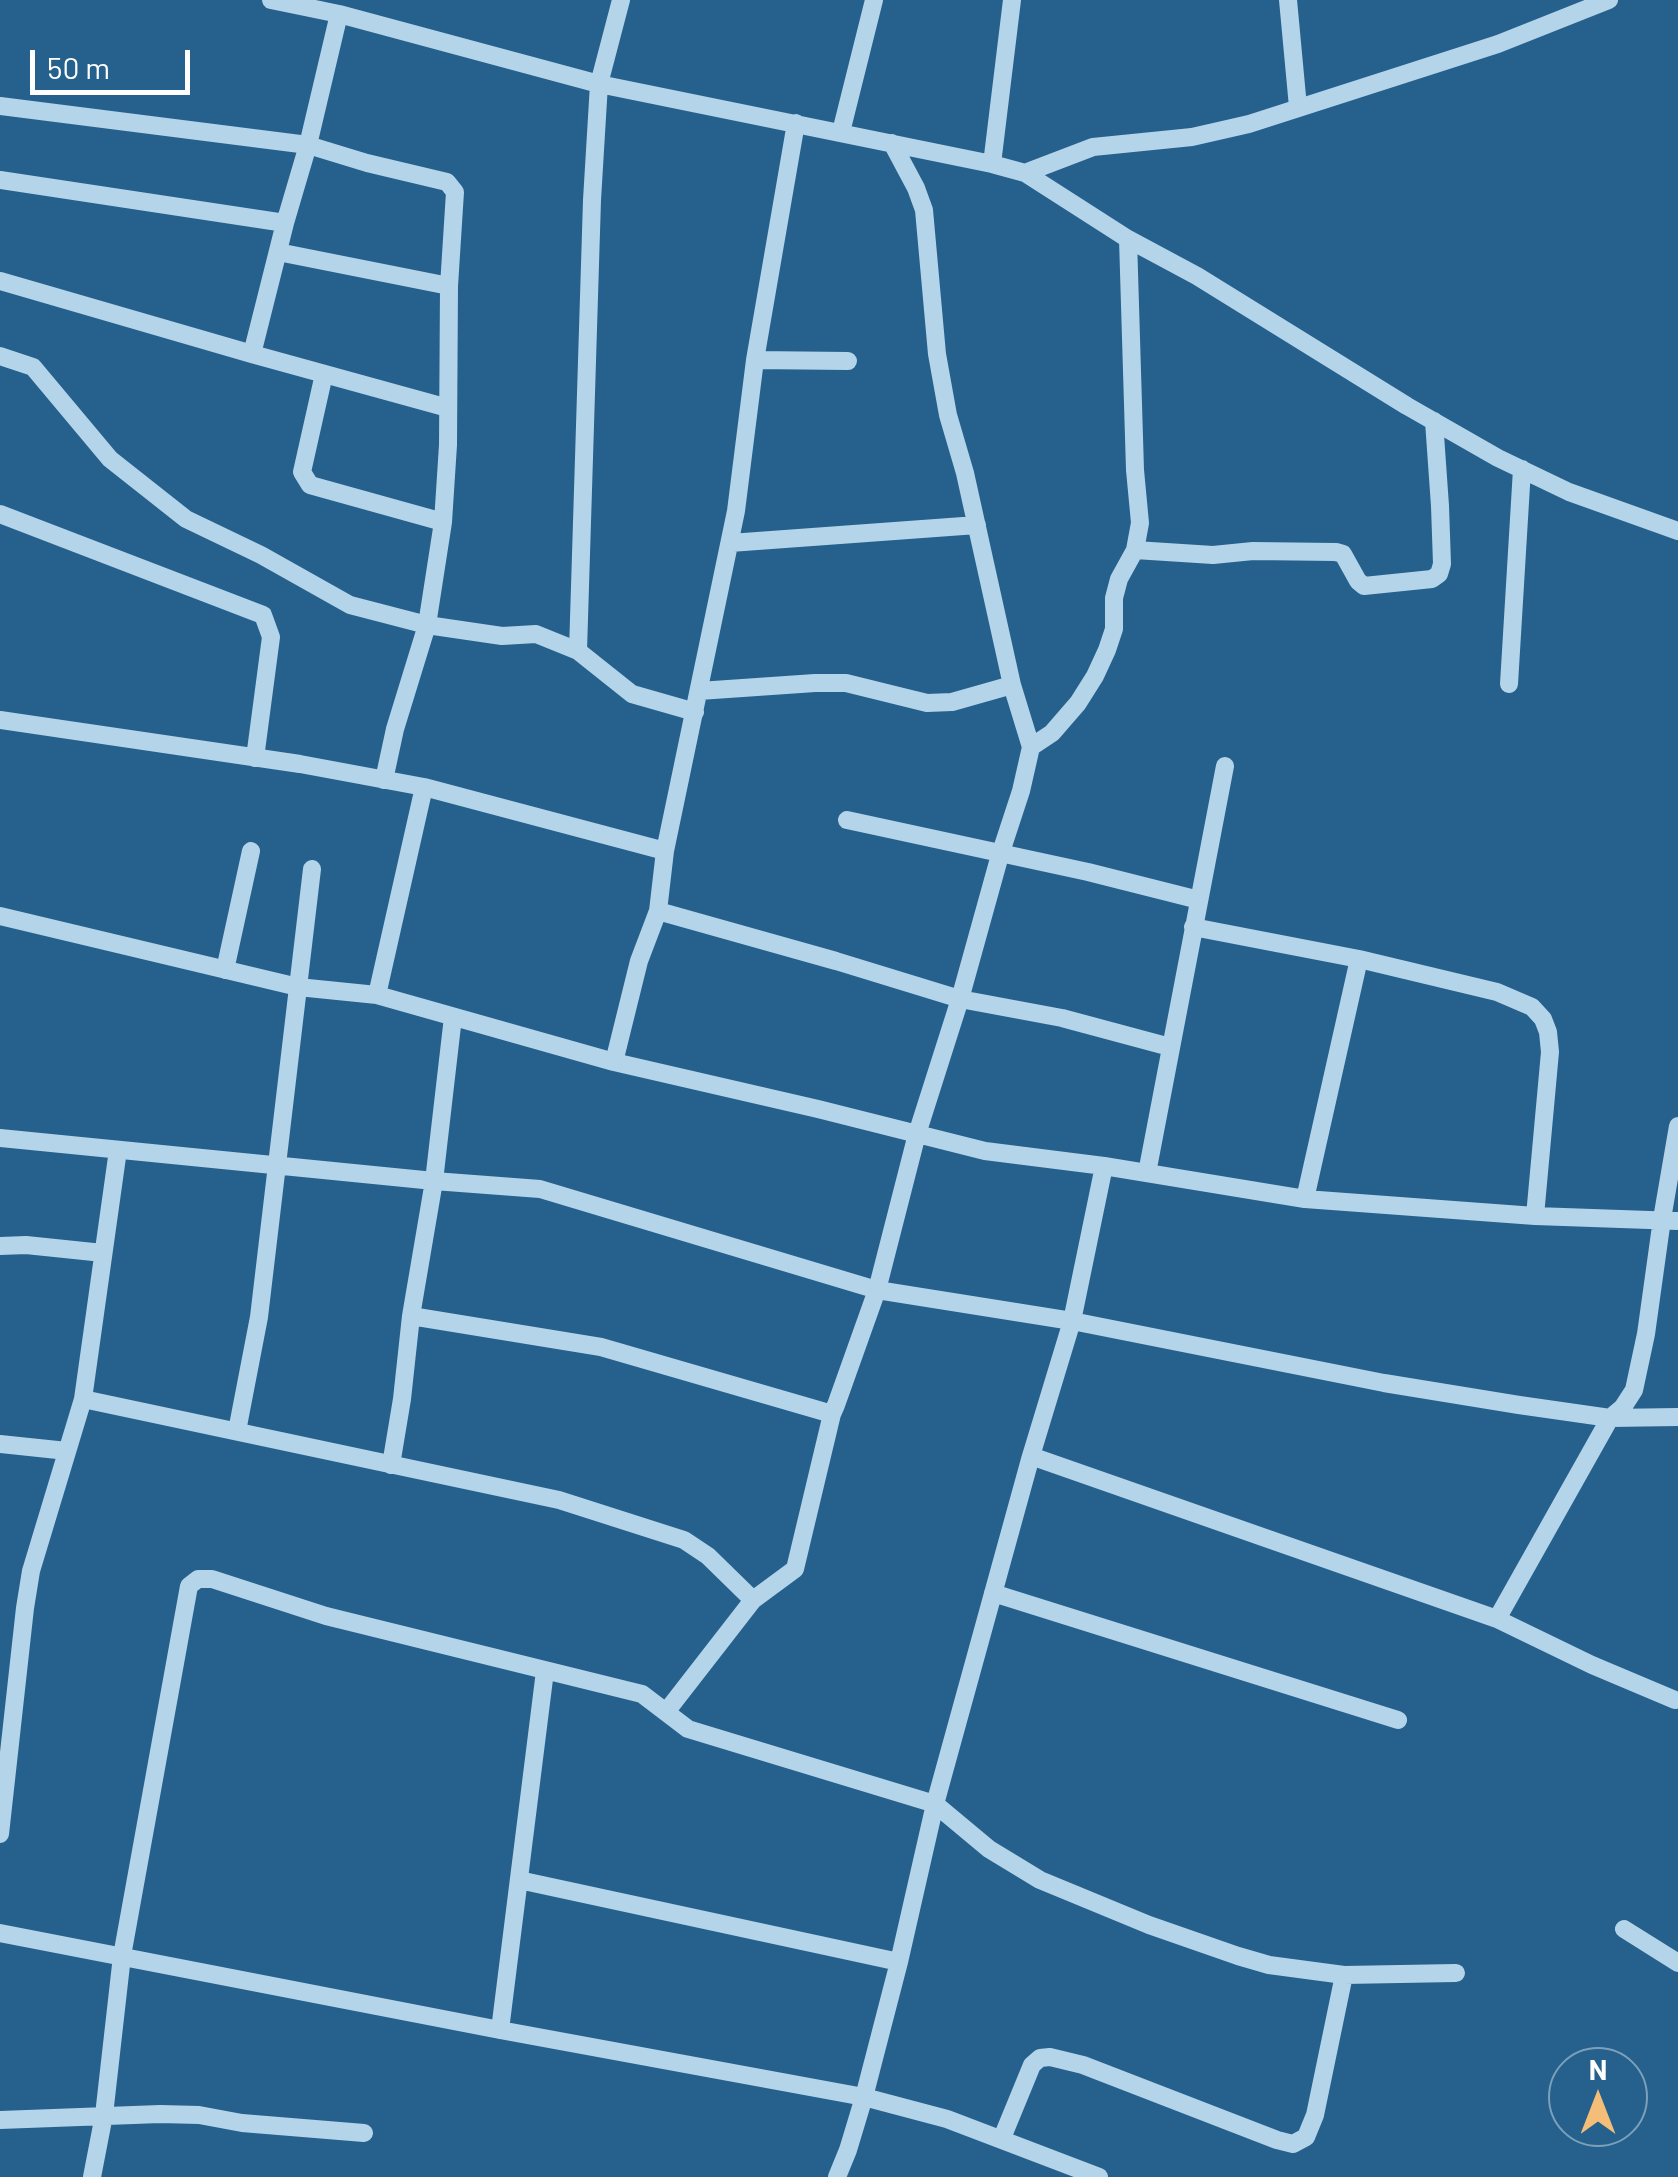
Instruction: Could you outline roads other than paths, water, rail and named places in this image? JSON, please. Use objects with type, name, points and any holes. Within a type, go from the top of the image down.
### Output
[{"type":"street","points":[[271,0],[302,2],[599,84],[841,132],[1025,174],[1498,458],[1569,492],[1678,531]]},
{"type":"street","points":[[578,652],[599,84],[621,0]]},
{"type":"street","points":[[841,132],[874,0]]},
{"type":"street","points":[[992,164],[1012,0]]},
{"type":"street","points":[[1288,0],[1298,106]]},
{"type":"street","points":[[1025,174],[1093,147],[1140,144],[1249,124],[1498,44],[1609,0]]},
{"type":"street","points":[[252,354],[339,14]]},
{"type":"street","points":[[0,106],[308,144],[447,182],[454,192],[444,522],[427,625],[395,729],[384,780]]},
{"type":"street","points":[[614,1062],[639,961],[658,911],[665,851],[730,543],[755,360],[796,123]]},
{"type":"street","points":[[666,1712],[743,1610],[795,1569],[832,1414],[877,1290],[917,1134],[1022,790],[1031,747],[1012,684],[948,414],[924,210],[892,143]]},
{"type":"street","points":[[0,180],[285,224]]},
{"type":"street","points":[[1031,747],[1052,733],[1078,703],[1094,676],[1114,628],[1114,598],[1119,579],[1135,550],[1140,523],[1134,470],[1128,239]]},
{"type":"street","points":[[278,252],[449,286]]},
{"type":"street","points":[[0,281],[448,408]]},
{"type":"street","points":[[0,356],[33,367],[110,459],[186,519],[350,605],[427,625],[502,636],[536,634],[578,652],[632,694],[696,712]]},
{"type":"street","points":[[755,360],[848,361]]},
{"type":"street","points":[[324,374],[302,472],[310,485],[444,522]]},
{"type":"street","points":[[1135,550],[1212,556],[1253,551],[1336,552],[1343,554],[1364,586],[1432,579],[1439,574],[1442,564],[1434,421]]},
{"type":"street","points":[[1509,684],[1522,469]]},
{"type":"street","points":[[0,514],[263,615],[271,637],[255,758]]},
{"type":"street","points":[[730,543],[977,526]]},
{"type":"street","points":[[699,690],[846,683],[926,703],[952,702],[1012,684]]},
{"type":"street","points":[[0,720],[424,787],[665,851]]},
{"type":"street","points":[[1148,1174],[1224,766]]},
{"type":"street","points":[[377,995],[424,787]]},
{"type":"street","points":[[848,820],[1198,900]]},
{"type":"street","points":[[225,970],[251,851]]},
{"type":"street","points":[[237,1432],[259,1318],[312,869]]},
{"type":"street","points":[[658,911],[960,999],[1062,1018],[1170,1047]]},
{"type":"street","points":[[0,916],[298,987],[377,995],[614,1062],[985,1150],[1306,1199],[1535,1216],[1670,1220]]},
{"type":"street","points":[[1193,927],[1358,959],[1496,992],[1532,1007],[1543,1018],[1550,1052],[1535,1216]]},
{"type":"street","points":[[1306,1199],[1358,959]]},
{"type":"street","points":[[391,1465],[434,1181],[453,1016]]},
{"type":"street","points":[[1497,1619],[1610,1418],[1634,1390],[1670,1220],[1678,1126]]},
{"type":"street","points":[[0,1138],[540,1189],[877,1290],[1072,1321],[1384,1383],[1610,1418],[1678,1417]]},
{"type":"street","points":[[0,1834],[31,1571],[83,1399],[118,1150]]},
{"type":"street","points":[[837,2177],[864,2097],[935,1804],[1072,1321],[1104,1166]]},
{"type":"street","points":[[0,1246],[103,1253]]},
{"type":"street","points":[[411,1316],[600,1347],[832,1414]]},
{"type":"street","points":[[83,1399],[558,1500],[684,1540],[708,1556],[753,1600]]},
{"type":"street","points":[[0,1444],[67,1451]]},
{"type":"street","points":[[1031,1456],[1497,1619],[1675,1700]]},
{"type":"street","points":[[92,2177],[104,2115],[122,1956],[189,1586],[198,1579],[212,1579],[326,1616],[642,1694],[688,1729],[935,1804],[989,1849],[1040,1880],[1238,1956],[1269,1965],[1344,1975],[1456,1973]]},
{"type":"street","points":[[993,1593],[1398,1720]]},
{"type":"street","points":[[500,2030],[544,1671]]},
{"type":"street","points":[[519,1880],[898,1962]]},
{"type":"street","points":[[1624,1929],[1678,1963]]},
{"type":"street","points":[[0,1933],[864,2097],[947,2119],[1099,2177]]},
{"type":"street","points":[[1002,2138],[1032,2065],[1040,2058],[1050,2057],[1084,2065],[1293,2144],[1306,2137],[1315,2116],[1344,1975]]},
{"type":"street","points":[[0,2120],[199,2116],[364,2133]]}]
